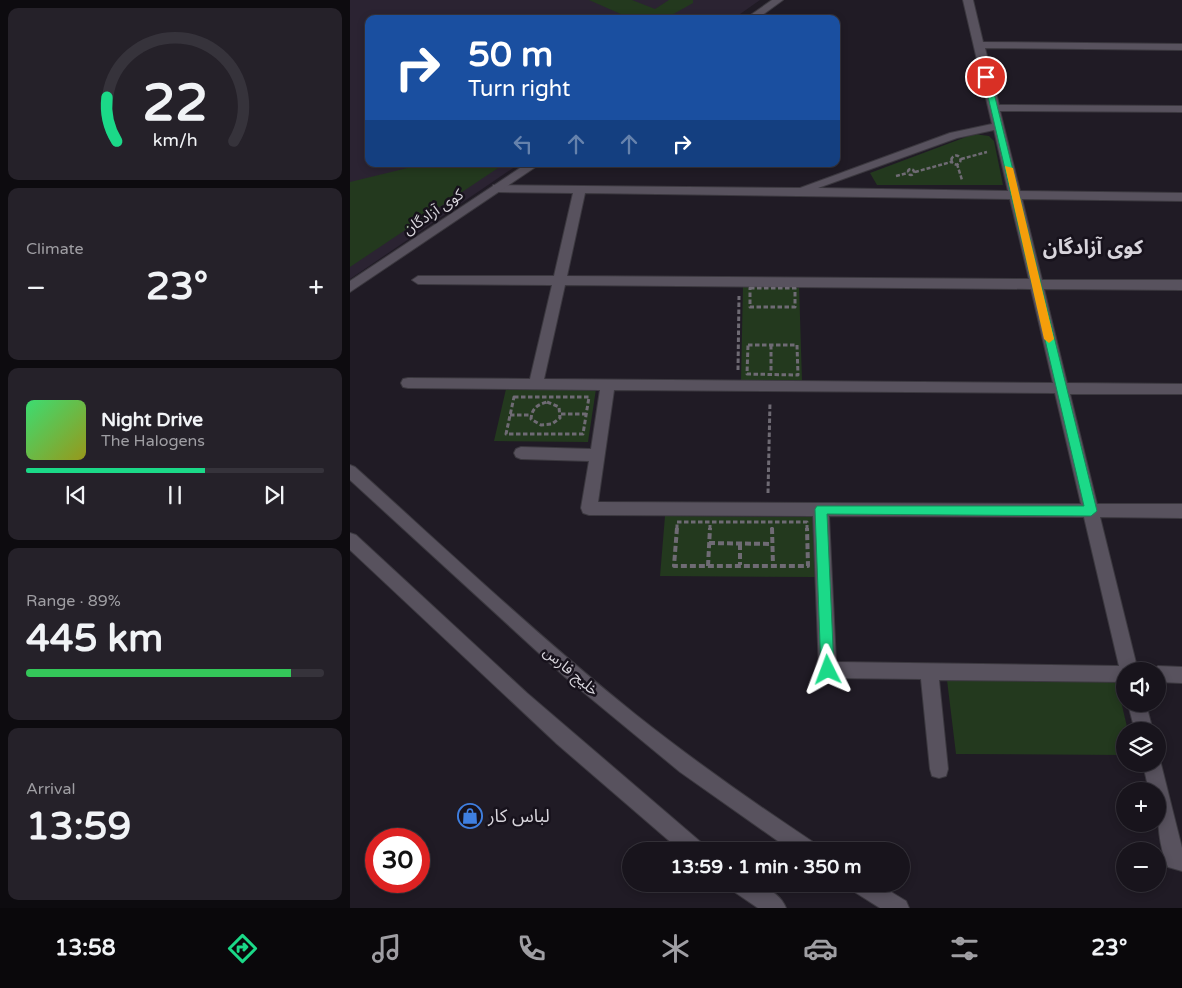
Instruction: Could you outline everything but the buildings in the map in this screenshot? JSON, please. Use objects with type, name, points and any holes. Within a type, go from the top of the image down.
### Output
[{"type":"street","points":[[756,15],[778,0]]},
{"type":"street","points":[[968,0],[1127,662]]},
{"type":"street","points":[[979,46],[1182,47]]},
{"type":"street","points":[[994,108],[1182,109]]},
{"type":"street","points":[[795,192],[954,135],[998,126]]},
{"type":"street","name":"کوی آزادگان","points":[[350,287],[529,167]]},
{"type":"street","points":[[497,188],[1182,197]]},
{"type":"street","points":[[536,384],[580,189]]},
{"type":"street","points":[[418,280],[1182,286]]},
{"type":"street","points":[[408,383],[738,386],[770,380],[1061,388],[1182,389]]},
{"type":"street","points":[[608,385],[589,508],[770,515],[821,509],[1182,512]]},
{"type":"street","points":[[521,453],[597,455]]},
{"type":"street","name":"خلیج فارس","points":[[350,471],[565,666],[668,752],[748,813],[795,842]]},
{"type":"street","points":[[821,509],[828,670],[1116,674]]},
{"type":"street","points":[[350,540],[501,683],[628,795],[685,842]]},
{"type":"street","points":[[929,671],[939,769]]},
{"type":"street","points":[[1166,674],[1182,675]]},
{"type":"street","points":[[1154,772],[1175,860],[1182,860]]},
{"type":"street","points":[[752,892],[776,908]]},
{"type":"street","points":[[873,892],[899,908]]},
{"type":"path","points":[[951,162],[951,159],[954,157],[961,159],[996,150]]},
{"type":"path","points":[[915,172],[951,162],[958,164],[962,161],[961,159]]},
{"type":"path","points":[[738,386],[740,283]]},
{"type":"path","points":[[748,344],[797,345],[798,375],[770,380],[748,374],[748,344]]},
{"type":"path","points":[[771,345],[770,515],[773,566]]},
{"type":"path","points":[[514,397],[589,397],[583,434],[506,434],[510,415],[514,397]]},
{"type":"path","points":[[547,402],[559,406],[561,414],[557,421],[547,426],[537,424],[531,419],[531,415],[534,408],[547,402]]},
{"type":"path","points":[[561,414],[586,414]]},
{"type":"path","points":[[510,415],[531,415]]},
{"type":"path","points":[[770,515],[807,522],[808,566],[674,566],[677,522],[710,522],[770,515]]},
{"type":"path","points":[[708,566],[710,522]]},
{"type":"path","points":[[709,543],[772,544]]},
{"type":"path","points":[[740,544],[740,566]]},
{"type":"shaded area","points":[[350,0],[760,0],[739,15],[365,15],[365,167],[515,167],[350,279]]},
{"type":"green space","points":[[589,0],[632,0],[655,9],[669,0],[693,0],[693,3],[672,15],[623,15]]},
{"type":"green space","points":[[974,134],[989,136],[994,141],[1003,185],[877,185],[870,173]]},
{"type":"green space","points":[[412,167],[500,167],[350,267],[350,182]]},
{"type":"green space","points":[[743,285],[799,285],[802,381],[741,381]]},
{"type":"green space","points":[[506,389],[596,389],[588,442],[494,441]]},
{"type":"green space","points":[[665,516],[814,517],[816,577],[660,576]]},
{"type":"green space","points":[[947,680],[1116,680],[1116,712],[1124,712],[1126,722],[1116,722],[1116,755],[956,754]]},
{"type":"slow traffic","points":[[1008,168],[1049,339]]},
{"type":"place","name":"لباس کار","points":[[470,816]]},
{"type":"district","name":"کوی آزادگان","points":[[1093,248]]},
{"type":"route","points":[[828,670],[821,509],[1091,511],[986,77]]}]
